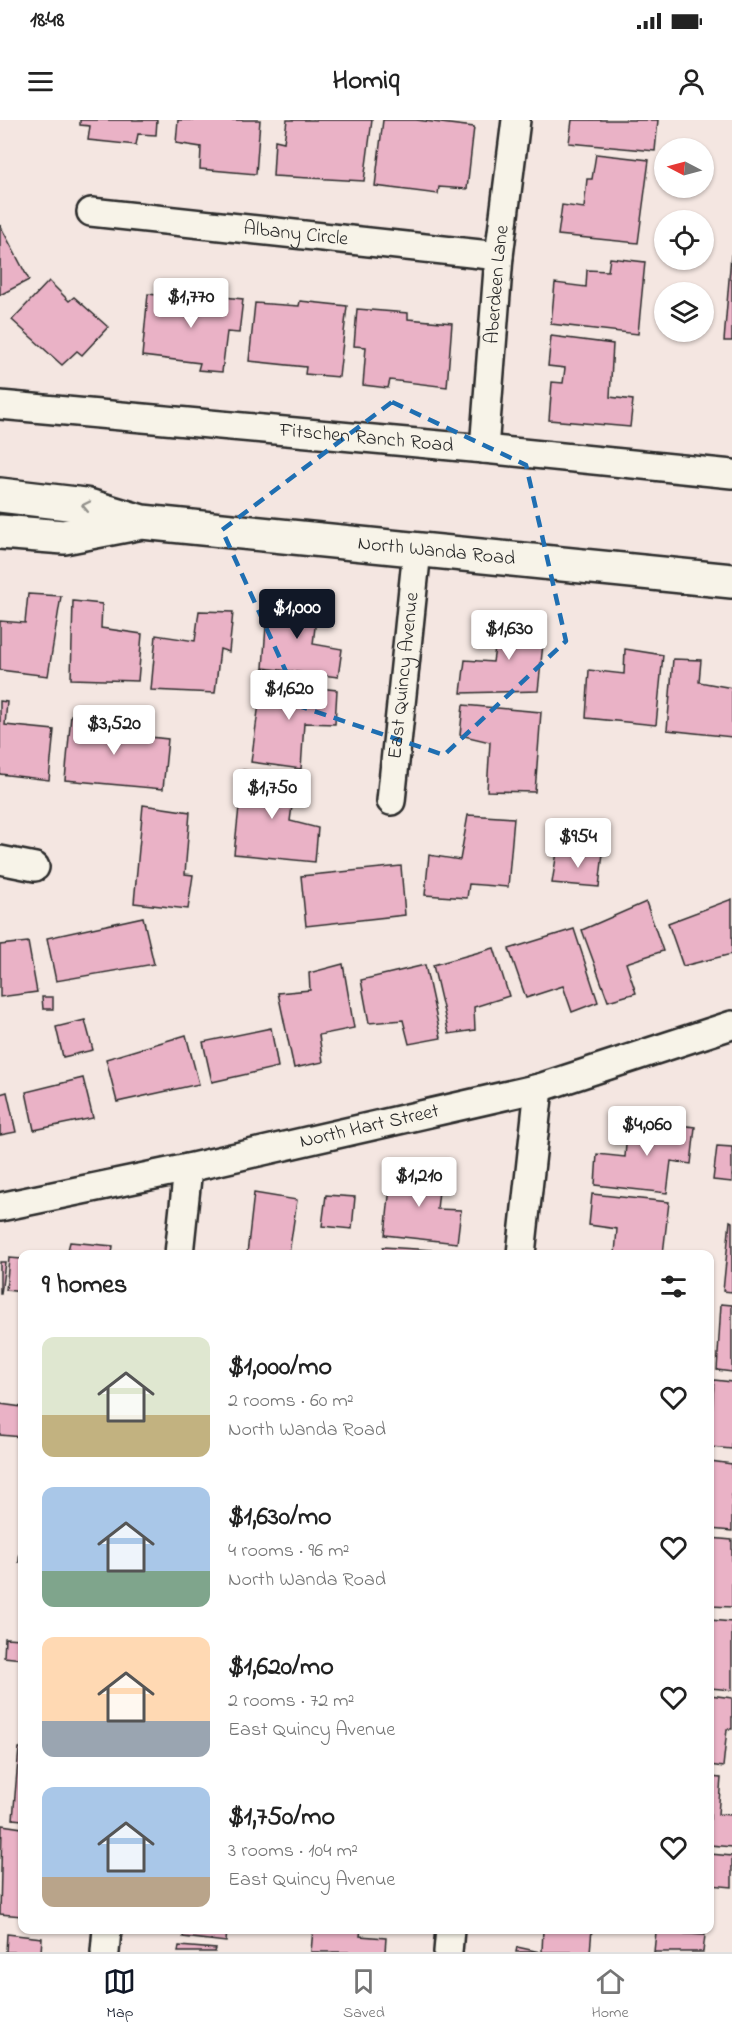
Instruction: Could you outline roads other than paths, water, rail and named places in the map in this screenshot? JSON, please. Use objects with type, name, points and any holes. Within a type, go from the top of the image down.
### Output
[{"type":"street","name":"Aberdeen Lane","points":[[484,449],[499,256],[516,120]]},
{"type":"street","name":"Albany Circle","points":[[91,212],[499,256]]},
{"type":"street","name":"Fitschen Ranch Road","points":[[0,405],[732,474]]},
{"type":"street","name":"North Wanda Road","points":[[0,495],[85,505],[142,522],[732,581]]},
{"type":"street","name":"North Wanda Road","points":[[0,532],[64,537],[142,522]]},
{"type":"street","name":"East Quincy Avenue","points":[[391,801],[417,550]]},
{"type":"street","points":[[0,860],[35,867]]},
{"type":"street","name":"North Hart Street","points":[[0,1207],[188,1168],[539,1088],[732,1025]]},
{"type":"street","points":[[521,1250],[539,1088]]},
{"type":"street","points":[[179,1250],[188,1168]]},
{"type":"street","points":[[105,1952],[107,1934]]},
{"type":"street","points":[[448,1952],[450,1934]]}]
